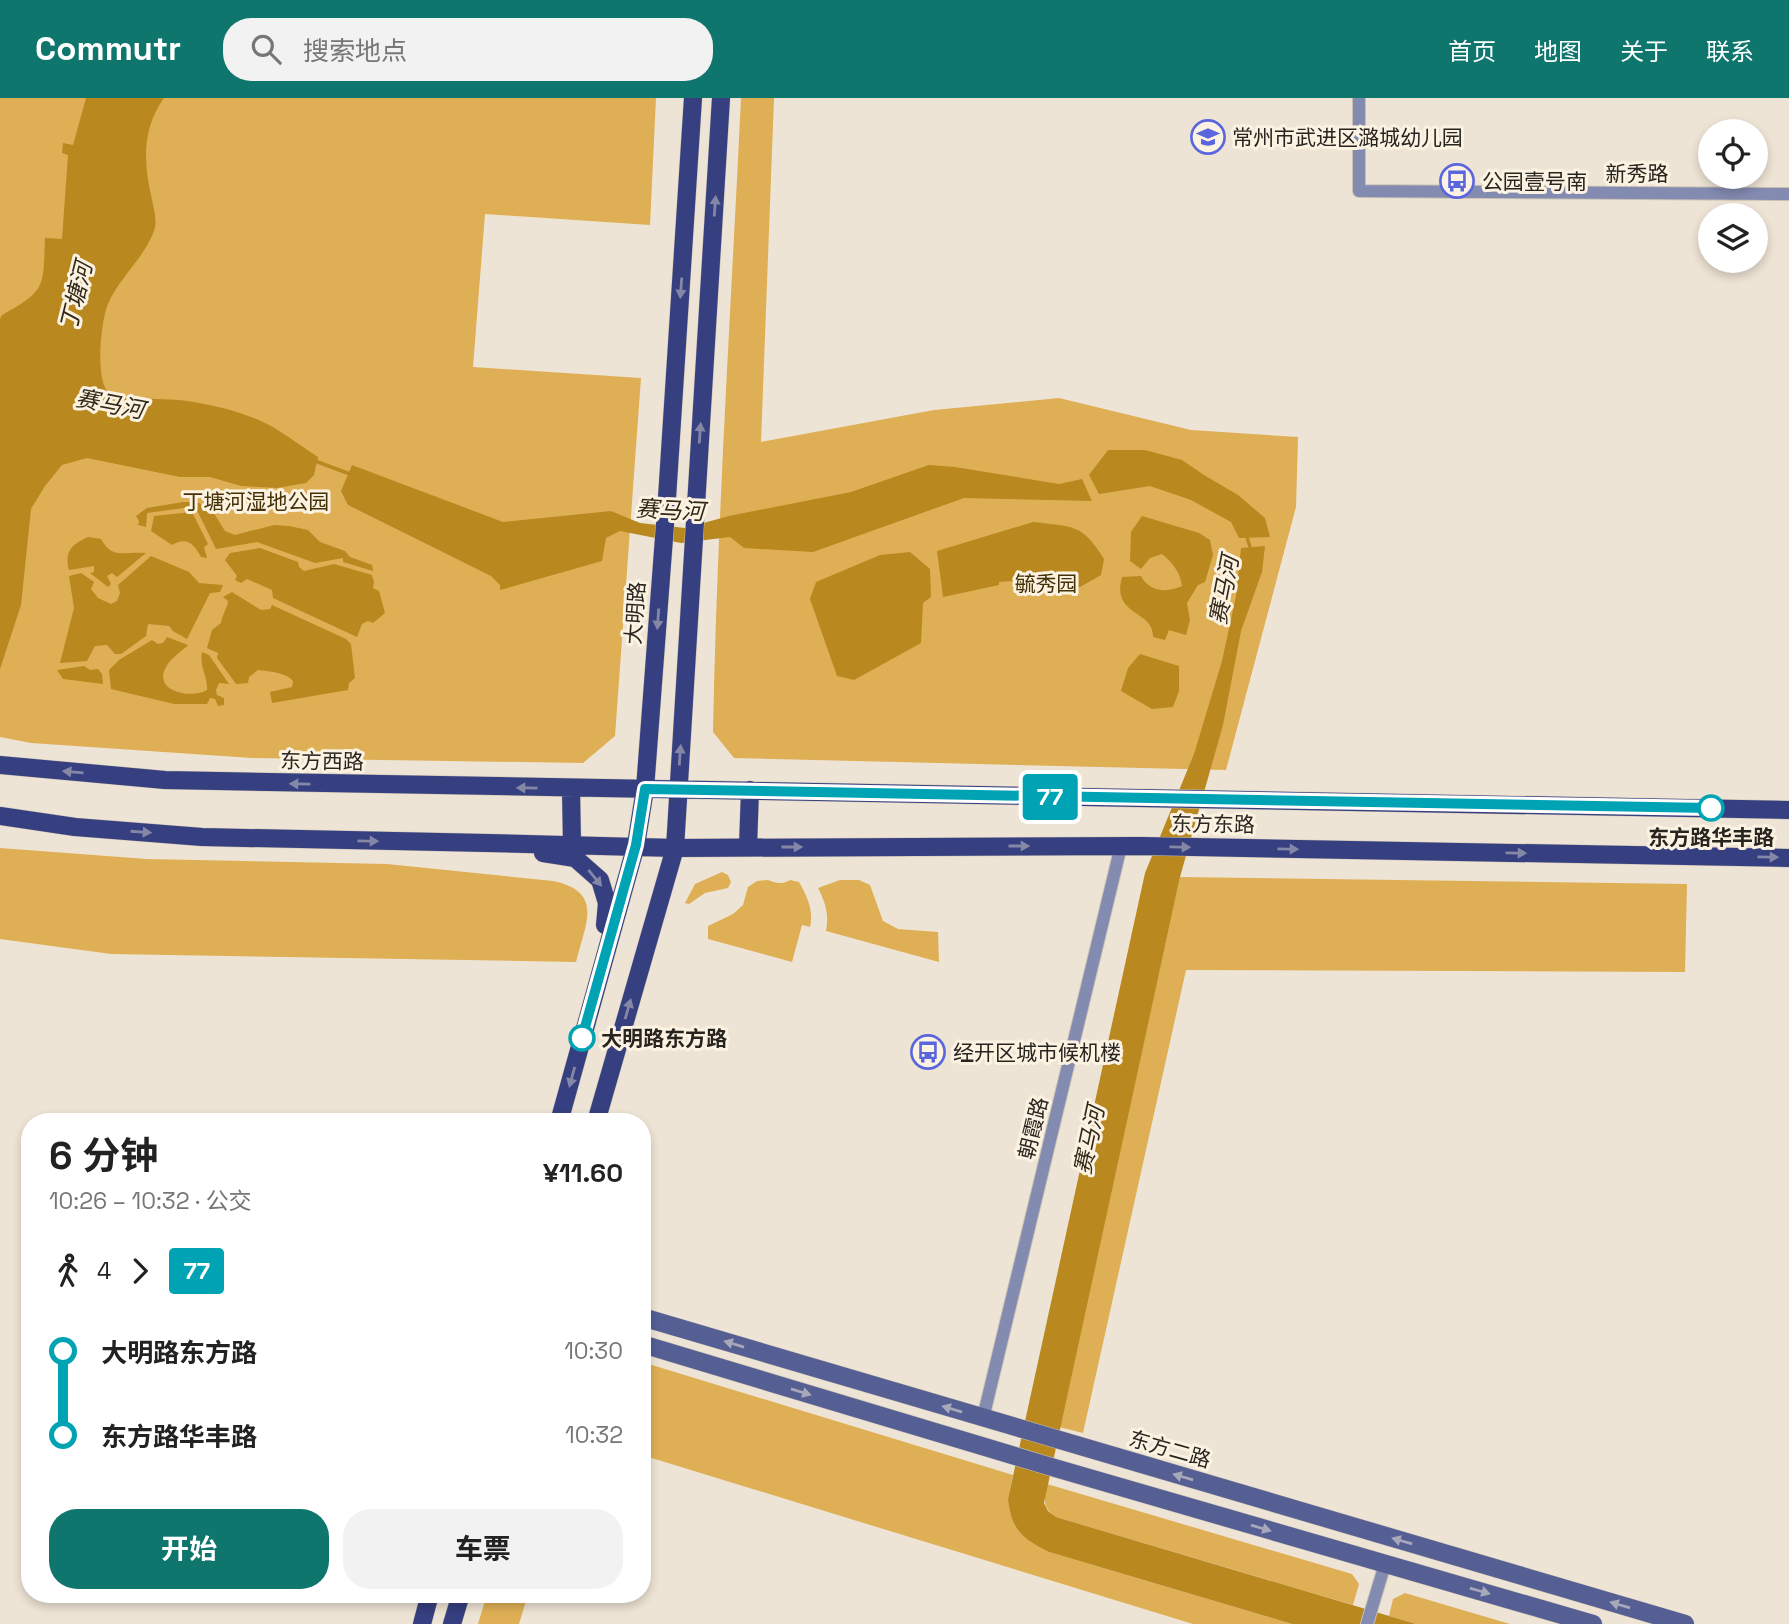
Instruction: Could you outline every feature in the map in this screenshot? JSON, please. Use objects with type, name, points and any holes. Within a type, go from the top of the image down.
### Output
[{"type":"main road","name":"大明路","points":[[561,1113],[636,845],[645,789],[693,98]]},
{"type":"main road","points":[[599,1113],[675,848],[721,98]]},
{"type":"main road","name":"东方西路","points":[[0,765],[166,780],[645,789]]},
{"type":"main road","points":[[571,789],[572,845]]},
{"type":"main road","name":"东方东路","points":[[645,789],[1789,810]]},
{"type":"main road","points":[[748,847],[750,790]]},
{"type":"main road","points":[[0,816],[75,827],[202,837],[636,845]]},
{"type":"main road","points":[[487,843],[575,858],[600,880],[607,903],[603,961]]},
{"type":"main road","name":"东方东路","points":[[636,845],[675,848],[1141,846],[1789,858]]},
{"type":"main road","name":"东方二路","points":[[651,1320],[1685,1624]]},
{"type":"main road","points":[[651,1347],[1055,1468],[1592,1624]]},
{"type":"main road","points":[[422,1624],[428,1603]]},
{"type":"main road","points":[[452,1624],[458,1603]]},
{"type":"street","name":"新秀路","points":[[1360,98],[1359,191],[1789,194]]},
{"type":"street","name":"朝霞路","points":[[983,1418],[1121,846]]},
{"type":"street","points":[[1367,1624],[1385,1564]]},
{"type":"green space","name":"丁塘河湿地公园","points":[[0,98],[656,98],[650,225],[485,214],[473,367],[641,378],[615,736],[583,763],[252,758],[31,743],[0,737]]},
{"type":"green space","name":"毓秀园","points":[[741,98],[774,98],[761,442],[934,410],[1059,398],[1191,430],[1298,437],[1296,507],[1226,770],[734,758],[713,732],[721,494]]},
{"type":"green space","points":[[0,848],[147,859],[387,864],[553,881],[580,893],[586,901],[586,923],[576,962],[111,954],[0,939]]},
{"type":"green space","points":[[722,872],[728,875],[731,882],[728,888],[705,893],[689,904],[685,903],[695,884]]},
{"type":"green space","points":[[1180,877],[1687,884],[1685,972],[1186,970],[1083,1433],[1059,1427]]},
{"type":"green space","points":[[790,880],[799,882],[809,904],[810,927],[802,925],[792,962],[708,939],[708,926],[733,914],[743,905],[748,887],[757,881],[779,883]]},
{"type":"green space","points":[[840,880],[859,880],[870,885],[883,921],[898,929],[938,932],[939,962],[826,931],[826,909],[818,888]]},
{"type":"green space","points":[[651,1365],[1013,1475],[1008,1499],[1049,1552],[1292,1624],[1193,1624],[651,1458]]},
{"type":"green space","points":[[1047,1484],[1352,1574],[1359,1584],[1353,1605],[1056,1517],[1045,1503]]},
{"type":"green space","points":[[1405,1593],[1510,1624],[1416,1624],[1389,1616],[1393,1599]]},
{"type":"green space","points":[[484,1603],[525,1603],[519,1624],[478,1624]]},
{"type":"water","name":"丁塘河","points":[[86,98],[164,98],[152,120],[146,157],[155,227],[150,241],[118,285],[108,304],[103,323],[100,363],[108,392],[122,396],[187,401],[239,413],[259,420],[318,457],[314,475],[306,483],[277,488],[241,486],[210,477],[180,477],[87,458],[62,465],[31,509],[21,605],[0,669],[0,319],[35,293],[40,286],[45,238],[62,239],[68,155],[62,153],[63,143],[73,145]]},
{"type":"water","points":[[1108,450],[1145,450],[1182,460],[1238,495],[1265,518],[1270,537],[1239,538],[1231,522],[1191,500],[1150,486],[1099,494],[1089,475]]},
{"type":"water","points":[[352,465],[503,522],[611,511],[640,523],[685,528],[729,516],[851,492],[929,465],[1059,484],[1082,479],[1092,501],[964,498],[813,552],[744,548],[730,537],[681,543],[620,531],[606,538],[602,561],[500,590],[500,585],[491,576],[348,505],[341,491]]},
{"type":"water","points":[[197,502],[212,510],[225,531],[235,535],[274,525],[308,530],[320,542],[372,565],[373,571],[343,562],[343,558],[315,563],[257,542],[216,549],[194,504],[191,507],[147,513],[146,527],[138,525],[136,516],[147,508]]},
{"type":"water","points":[[192,512],[208,544],[204,547],[207,558],[201,557],[196,548],[186,541],[172,545],[151,531],[154,516]]},
{"type":"water","points":[[1142,516],[1199,533],[1210,540],[1213,555],[1205,582],[1198,585],[1187,603],[1190,620],[1186,635],[1169,630],[1165,640],[1153,637],[1152,628],[1147,621],[1122,599],[1122,577],[1141,576],[1149,585],[1159,590],[1182,586],[1175,568],[1162,554],[1150,558],[1141,569],[1130,561],[1131,532]]},
{"type":"water","points":[[1033,522],[1067,526],[1082,533],[1104,559],[1101,575],[1080,587],[1062,587],[1052,580],[1035,579],[999,582],[999,585],[943,597],[937,551]]},
{"type":"water","points":[[88,537],[101,539],[105,546],[115,552],[146,553],[117,577],[112,573],[107,576],[111,584],[108,587],[90,573],[94,572],[94,566],[69,570],[67,559],[70,550]]},
{"type":"water","points":[[1265,546],[1262,572],[1241,631],[1223,725],[1180,877],[1044,1503],[1048,1511],[1056,1517],[1416,1624],[1292,1624],[1049,1552],[1025,1538],[1020,1532],[1012,1519],[1008,1499],[1145,873],[1194,754],[1222,661],[1236,596],[1241,548]]},
{"type":"water","points":[[260,548],[298,562],[304,571],[334,564],[372,575],[373,588],[379,591],[385,613],[373,623],[368,621],[362,624],[357,637],[273,598],[272,590],[247,579],[241,583],[235,580],[237,576],[225,560],[230,553]]},
{"type":"water","points":[[910,552],[930,569],[931,597],[923,603],[921,643],[854,680],[837,676],[810,599],[816,582],[880,555]]},
{"type":"water","points":[[151,556],[189,572],[199,583],[223,585],[220,592],[210,593],[187,639],[169,626],[148,624],[146,636],[121,654],[115,654],[107,645],[95,646],[87,661],[60,663],[74,608],[69,576],[81,573],[94,582],[91,589],[98,598],[111,604],[117,601],[120,593],[118,585]]},
{"type":"water","points":[[232,592],[261,610],[270,609],[272,605],[346,639],[351,644],[355,678],[349,683],[348,690],[272,703],[270,692],[292,687],[293,681],[287,676],[258,670],[249,677],[248,683],[236,684],[217,658],[218,653],[207,648],[212,630],[221,623],[227,607],[228,601],[223,597]]},
{"type":"water","points":[[167,637],[188,645],[167,665],[163,677],[165,683],[177,692],[193,694],[207,690],[202,652],[209,655],[229,684],[219,683],[216,690],[217,695],[224,698],[224,705],[218,706],[215,699],[210,698],[207,704],[174,704],[111,689],[109,670],[119,660],[152,640],[158,644],[163,643]]},
{"type":"water","points":[[1140,654],[1179,666],[1179,691],[1173,707],[1152,709],[1121,691],[1128,668]]},
{"type":"water","points":[[84,666],[90,670],[98,669],[102,674],[103,684],[63,679],[57,670]]},
{"type":"waterway","name":"赛马河","points":[[315,461],[350,474]]},
{"type":"waterway","name":"赛马河","points":[[1246,534],[1251,550]]},
{"type":"bus line","name":"77","points":[[582,1038],[636,845],[645,789],[1711,808]]},
{"type":"place","name":"常州市武进区潞城幼儿园","points":[[1208,137]]},
{"type":"place","name":"公园壹号南","points":[[1457,181]]},
{"type":"place","name":"东方路华丰路","points":[[1711,808]]},
{"type":"place","name":"大明路东方路","points":[[582,1038]]},
{"type":"place","name":"经开区城市候机楼","points":[[928,1052]]}]
